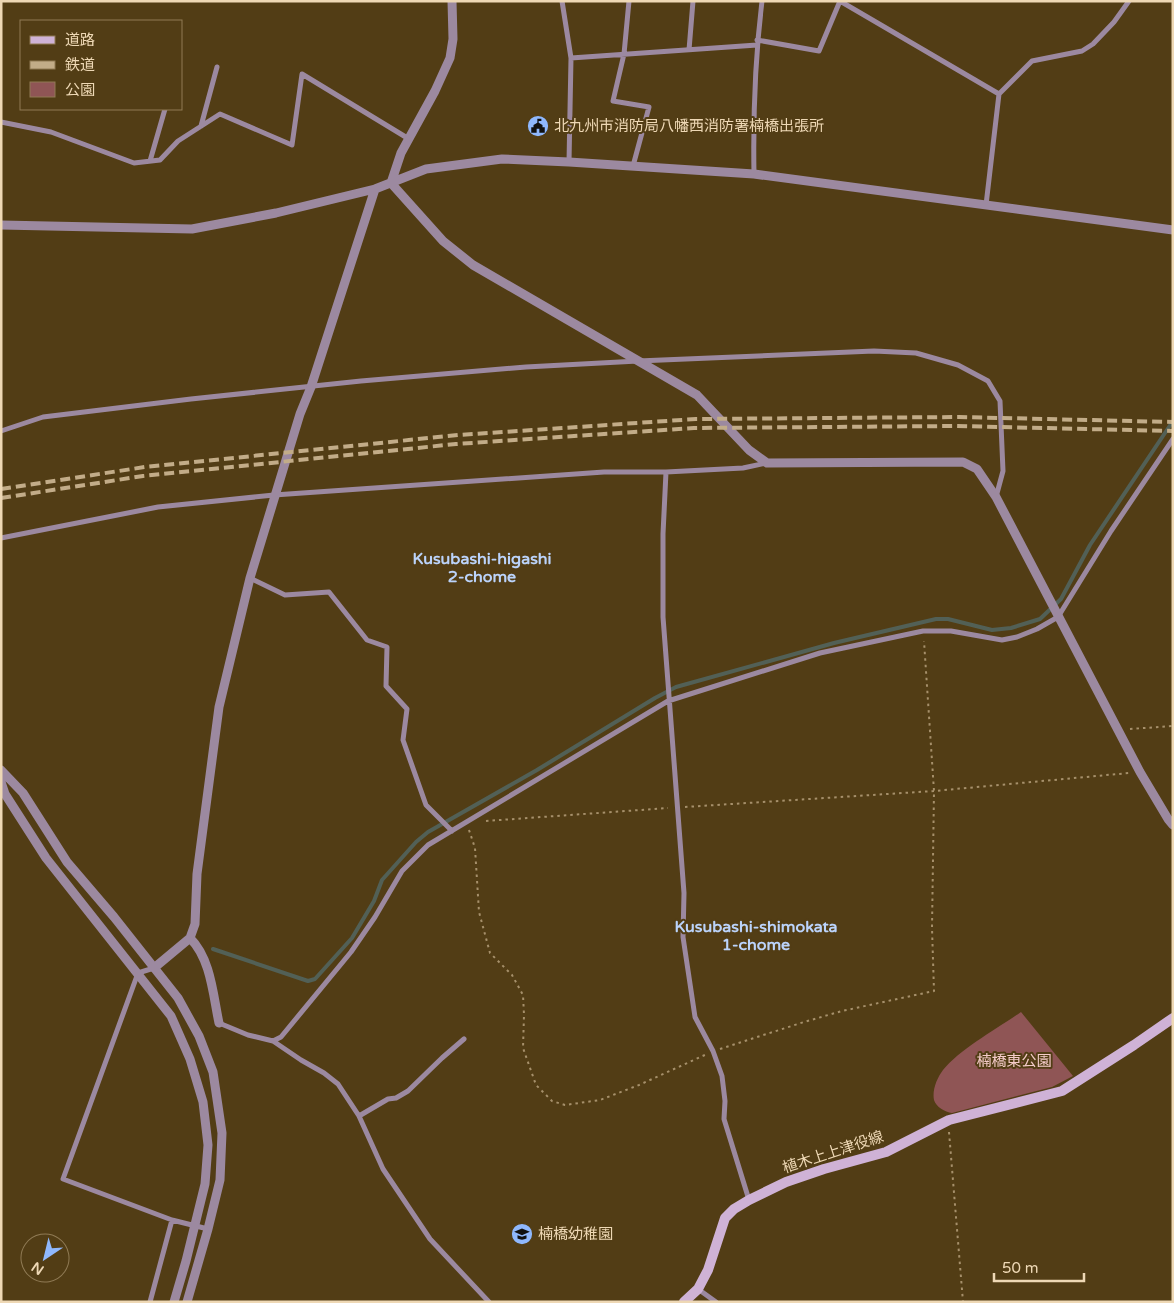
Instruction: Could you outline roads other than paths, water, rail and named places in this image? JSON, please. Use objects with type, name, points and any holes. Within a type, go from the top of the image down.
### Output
[{"type":"main road","name":"植木上上津役線","points":[[684,1302],[698,1289],[708,1270],[725,1218],[734,1208],[786,1182],[824,1168],[886,1152],[948,1120],[1062,1091],[1134,1046],[1173,1018]]},
{"type":"street","points":[[391,183],[401,153],[435,91],[450,58],[453,39],[452,1]]},
{"type":"street","points":[[562,1],[571,58],[569,162]]},
{"type":"street","points":[[629,1],[624,54],[613,101],[649,107],[633,166]]},
{"type":"street","points":[[689,50],[693,1]]},
{"type":"street","points":[[754,174],[753,106],[762,1]]},
{"type":"street","points":[[571,58],[689,50],[757,43],[819,51],[840,1],[999,94]]},
{"type":"street","points":[[986,205],[999,94],[1032,61],[1082,51],[1093,44],[1114,22],[1129,1]]},
{"type":"street","points":[[201,126],[217,67]]},
{"type":"street","points":[[1,122],[51,132],[134,163],[160,160],[178,141],[220,114],[292,145],[302,74],[409,139]]},
{"type":"street","points":[[150,161],[165,110]]},
{"type":"street","points":[[1,225],[192,229],[276,213],[375,189],[426,169],[502,159],[754,174],[1173,230]]},
{"type":"street","points":[[391,183],[443,241],[473,265],[697,395],[749,450],[767,463]]},
{"type":"street","points":[[138,973],[154,968],[190,938],[195,924],[197,874],[220,707],[250,578],[300,414],[311,387],[375,189]]},
{"type":"street","points":[[1,431],[43,417],[361,381],[526,367],[638,361],[874,351],[916,353],[958,365],[988,381],[1000,401],[1003,471],[996,497]]},
{"type":"street","points":[[273,1041],[281,1038],[351,952],[375,917],[402,871],[428,845],[668,701],[820,653],[923,631],[951,630],[1002,640],[1031,632],[1058,617],[1111,531],[1173,439]]},
{"type":"street","points":[[1,538],[158,507],[274,496],[604,472],[666,472],[743,468],[767,463],[963,462],[977,470],[996,497],[1140,772],[1173,825]]},
{"type":"street","points":[[666,472],[662,617],[684,893],[683,937],[695,1017],[713,1051],[722,1076],[725,1101],[724,1119],[749,1200]]},
{"type":"street","points":[[250,578],[285,595],[329,592],[367,640],[387,646],[386,686],[407,709],[403,740],[426,805],[452,831]]},
{"type":"street","points":[[1,770],[23,793],[67,862],[178,998],[199,1036],[213,1072],[222,1133],[220,1180],[187,1302]]},
{"type":"street","points":[[1,782],[5,794],[46,858],[171,1016],[190,1059],[203,1102],[208,1145],[204,1184],[186,1261],[174,1302]]},
{"type":"street","points":[[190,938],[200,948],[212,985],[218,1023],[248,1035],[273,1041],[338,1084],[359,1116],[383,1169],[430,1239],[489,1302]]},
{"type":"street","points":[[138,973],[63,1179],[172,1220],[208,1229]]},
{"type":"street","points":[[359,1116],[388,1099],[396,1098],[408,1092],[464,1039]]},
{"type":"street","points":[[150,1302],[172,1220]]},
{"type":"street","points":[[698,1289],[716,1302]]},
{"type":"waterway","points":[[213,949],[308,981],[315,979],[352,938],[374,901],[382,880],[416,842],[428,832],[676,687],[834,643],[936,619],[948,619],[992,630],[1011,628],[1040,619],[1061,599],[1090,545],[1173,421]]},
{"type":"railway","points":[[1,489],[145,467],[458,435],[696,419],[959,417],[1173,422]]},
{"type":"railway","points":[[1,498],[143,476],[456,444],[694,428],[956,426],[1173,431]]},
{"type":"place","name":"北九州市消防局八幡西消防署楠橋出張所","points":[[538,126]]},
{"type":"place","name":"楠橋幼稚園","points":[[522,1234]]},
{"type":"district","name":"Kusubashi-higashi 2-chome","points":[[482,567]]},
{"type":"district","name":"Kusubashi-shimokata 1-chome","points":[[756,935]]},
{"type":"park label","name":"楠橋東公園","points":[[1014,1061]]}]
